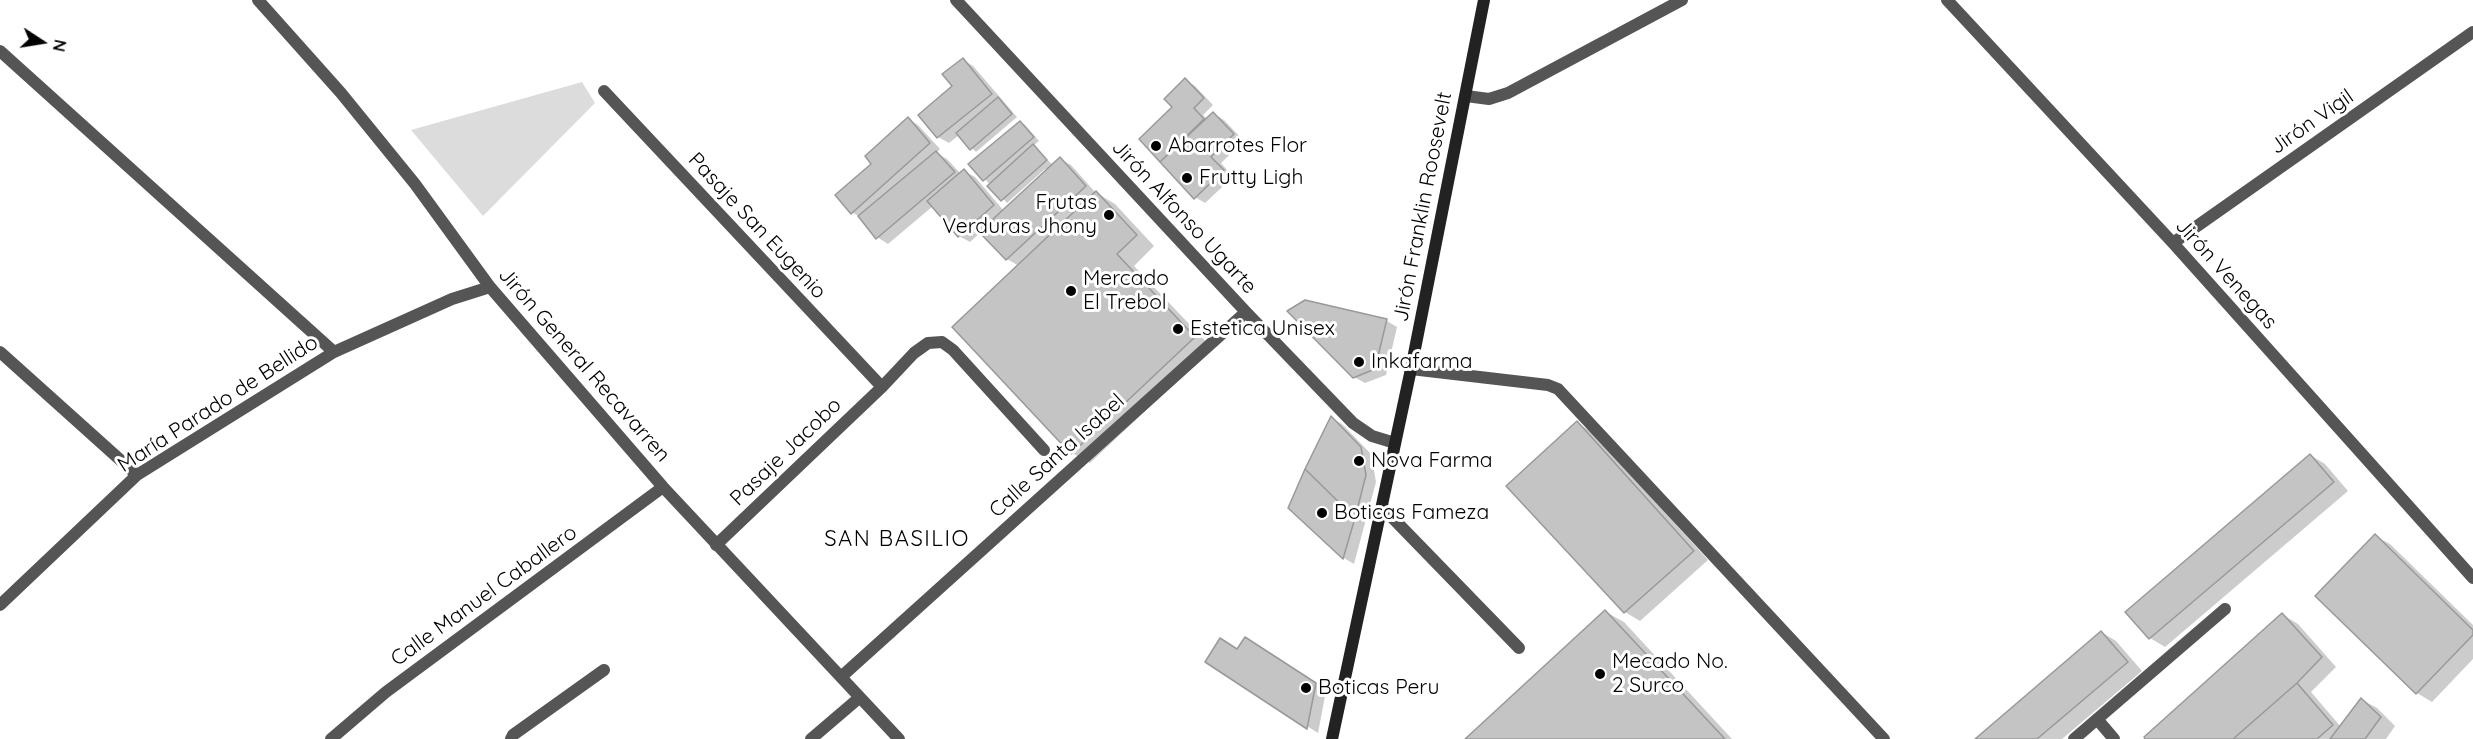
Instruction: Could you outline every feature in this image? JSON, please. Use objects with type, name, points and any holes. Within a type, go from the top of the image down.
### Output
[{"type":"street","name":"Jirón General Recavarren","points":[[258,0],[341,93],[394,157],[490,288],[663,488],[899,739]]},
{"type":"street","name":"Jirón Alfonso Ugarte","points":[[957,0],[1246,312],[1353,423],[1372,436],[1395,443]]},
{"type":"street","name":"Jirón Franklin Roosevelt","points":[[1332,739],[1411,369],[1484,0]]},
{"type":"street","points":[[1466,96],[1489,99],[1508,93],[1682,0]]},
{"type":"street","name":"Jirón Venegas","points":[[1947,0],[2173,243],[2473,578]]},
{"type":"street","name":"Jirón Vigil","points":[[2173,243],[2473,33]]},
{"type":"street","points":[[0,51],[334,352]]},
{"type":"street","name":"Pasaje San Eugenio","points":[[604,92],[882,387]]},
{"type":"street","name":"María Parado de Bellido","points":[[0,605],[137,475],[334,352],[433,307],[490,288]]},
{"type":"street","name":"Calle Santa Isabel","points":[[841,677],[1246,312]]},
{"type":"street","name":"Pasaje Jacobo","points":[[716,545],[882,387],[914,353],[928,343],[942,342],[952,350],[1044,450]]},
{"type":"street","points":[[0,352],[137,475]]},
{"type":"street","points":[[1411,369],[1548,385],[1558,389],[1884,739]]},
{"type":"street","name":"Calle Manuel Caballero","points":[[331,739],[386,692],[663,488]]},
{"type":"street","points":[[1382,507],[1519,648]]},
{"type":"street","points":[[2074,739],[2225,609]]},
{"type":"street","points":[[511,739],[513,735],[604,670]]},
{"type":"street","points":[[811,739],[860,698]]},
{"type":"street","points":[[2097,719],[2114,739]]},
{"type":"shaded area","points":[[582,82],[595,103],[483,216],[411,130]]},
{"type":"building","points":[[963,58],[992,94],[937,138],[918,115],[952,86],[942,74]]},
{"type":"building","points":[[1185,78],[1204,98],[1194,108],[1204,119],[1160,162],[1139,139],[1172,107],[1164,99]]},
{"type":"building","points":[[998,97],[1012,114],[970,150],[956,133]]},
{"type":"building","points":[[1213,112],[1234,134],[1211,157],[1224,170],[1194,199],[1160,162]]},
{"type":"building","points":[[908,117],[930,143],[851,214],[835,195],[871,164],[865,156]]},
{"type":"building","points":[[1020,121],[1034,137],[983,181],[968,164]]},
{"type":"building","points":[[1033,144],[1047,160],[1001,201],[987,186]]},
{"type":"building","points":[[936,151],[955,172],[876,239],[858,216]]},
{"type":"building","points":[[1060,157],[1086,186],[1006,260],[979,232]]},
{"type":"building","points":[[964,169],[994,205],[958,237],[927,201]]},
{"type":"building","name":"Mercado El Trebol","points":[[1096,191],[1137,235],[1117,254],[1195,337],[1071,454],[952,327]]},
{"type":"building","points":[[1305,300],[1387,319],[1375,369],[1353,378],[1287,311]]},
{"type":"building","points":[[1331,416],[1361,447],[1366,475],[1355,518],[1305,469]]},
{"type":"building","points":[[1577,421],[1694,551],[1624,613],[1506,486]]},
{"type":"building","points":[[2310,454],[2334,482],[2149,639],[2125,612]]},
{"type":"building","name":"Boticas Fameza","points":[[1305,469],[1355,518],[1343,559],[1288,508]]},
{"type":"building","points":[[2375,534],[2473,630],[2473,635],[2416,694],[2315,596]]},
{"type":"building","name":"Mecado No. 2 Surco","points":[[1605,610],[1725,739],[1465,739]]},
{"type":"building","points":[[2282,613],[2322,657],[2297,683],[2233,739],[2145,739],[2144,737]]},
{"type":"building","points":[[2101,631],[2128,662],[2037,739],[1975,739]]},
{"type":"building","points":[[1245,637],[1316,683],[1307,729],[1205,662],[1220,638],[1237,649]]},
{"type":"building","points":[[2297,683],[2333,725],[2317,739],[2233,739]]},
{"type":"building","points":[[2361,698],[2381,717],[2365,739],[2330,739]]},
{"type":"place","name":"Abarrotes Flor","points":[[1156,146]]},
{"type":"place","name":"Frutty Ligh","points":[[1187,178]]},
{"type":"place","name":"Frutas Verduras Jhony","points":[[1109,215]]},
{"type":"place","name":"Mercado El Trebol","points":[[1071,291]]},
{"type":"place","name":"Estetica Unisex","points":[[1178,329]]},
{"type":"place","name":"Inkafarma","points":[[1359,362]]},
{"type":"place","name":"Nova Farma","points":[[1359,461]]},
{"type":"place","name":"Boticas Fameza","points":[[1322,513]]},
{"type":"place","name":"Mecado No. 2 Surco","points":[[1600,674]]},
{"type":"place","name":"Boticas Peru","points":[[1306,688]]},
{"type":"district","name":"SAN BASILIO","points":[[897,539]]}]
